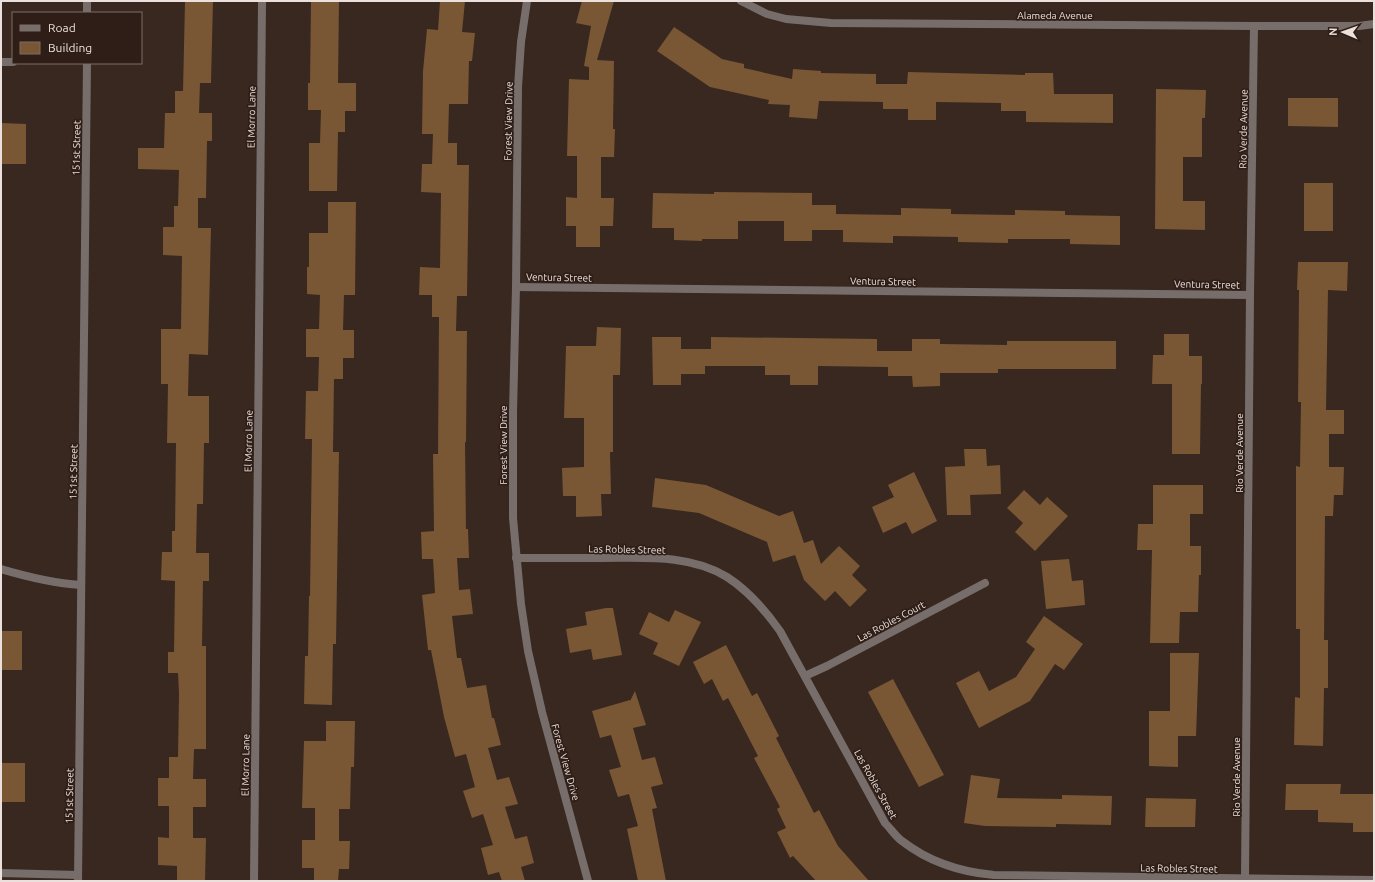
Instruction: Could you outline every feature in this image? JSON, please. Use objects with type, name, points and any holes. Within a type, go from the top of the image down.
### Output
[{"type":"street","points":[[87,1],[87,12]]},
{"type":"street","name":"El Morro Lane","points":[[254,881],[262,1]]},
{"type":"street","name":"Forest View Drive","points":[[527,1],[521,42],[518,88],[513,412],[513,518],[521,604],[528,651],[542,712],[588,881]]},
{"type":"street","name":"Alameda Avenue","points":[[740,1],[766,14],[786,19],[831,24],[1254,26],[1359,26],[1374,24]]},
{"type":"street","name":"Rio Verde Avenue","points":[[1245,879],[1254,26]]},
{"type":"street","points":[[1,62],[12,62]]},
{"type":"street","name":"151st Street","points":[[78,878],[87,64]]},
{"type":"street","name":"Ventura Street","points":[[516,287],[1250,295]]},
{"type":"street","name":"Las Robles Street","points":[[516,558],[653,558],[682,561],[706,567],[726,576],[746,591],[766,611],[780,631],[885,823],[901,841],[930,859],[948,867],[974,873],[994,875],[1374,880]]},
{"type":"street","points":[[1,569],[27,577],[55,583],[81,586]]},
{"type":"street","name":"Las Robles Court","points":[[805,676],[827,666],[985,583]]},
{"type":"street","points":[[1,873],[78,878]]},
{"type":"building","points":[[185,1],[213,1],[211,83],[200,83],[199,113],[212,113],[212,141],[207,141],[206,198],[198,198],[198,228],[211,228],[208,355],[189,354],[188,396],[209,396],[209,443],[204,443],[203,504],[197,504],[196,553],[209,553],[209,581],[203,581],[202,646],[206,646],[206,749],[194,749],[193,779],[206,779],[206,807],[193,807],[193,838],[206,838],[205,881],[177,881],[177,866],[158,865],[158,837],[169,838],[169,806],[158,806],[158,778],[169,778],[169,757],[178,757],[179,693],[178,673],[168,673],[168,652],[174,652],[175,581],[161,580],[162,552],[172,552],[172,531],[175,531],[176,443],[167,443],[168,384],[161,384],[161,329],[181,329],[182,256],[163,255],[163,227],[174,227],[174,206],[178,206],[179,170],[138,169],[138,148],[164,148],[165,113],[175,113],[175,91],[183,91]]},
{"type":"building","points":[[311,1],[339,1],[338,83],[356,83],[356,111],[345,111],[345,132],[338,132],[337,191],[309,191],[309,143],[320,143],[321,110],[308,110],[308,83],[310,83]]},
{"type":"building","points":[[440,1],[465,1],[462,32],[475,33],[472,61],[469,61],[468,104],[449,104],[448,143],[457,143],[457,165],[469,165],[467,296],[457,296],[456,331],[467,331],[465,442],[466,529],[468,529],[469,558],[457,558],[459,590],[470,589],[473,614],[452,616],[457,658],[461,658],[467,688],[486,685],[492,718],[494,718],[501,745],[488,748],[497,780],[509,777],[518,804],[505,807],[515,839],[527,836],[534,863],[521,867],[525,881],[502,881],[499,872],[488,875],[481,848],[493,845],[483,814],[472,818],[463,791],[475,787],[466,754],[455,757],[444,717],[431,650],[428,650],[422,595],[435,593],[433,559],[422,559],[421,532],[434,531],[433,454],[438,454],[439,317],[432,317],[432,295],[419,295],[420,267],[440,268],[441,193],[421,192],[422,164],[432,164],[433,134],[422,134],[423,71],[427,29],[438,30]]},
{"type":"building","points":[[582,1],[614,1],[597,60],[614,61],[614,157],[601,157],[601,198],[614,198],[613,226],[600,226],[600,247],[576,247],[576,226],[566,226],[566,197],[577,198],[577,156],[567,156],[569,79],[589,80],[589,67],[584,66],[591,26],[576,23]]},
{"type":"building","points":[[674,27],[722,59],[744,64],[744,68],[792,79],[793,69],[821,71],[821,73],[876,74],[876,84],[907,84],[908,72],[1025,75],[1025,73],[1053,73],[1054,94],[1113,94],[1113,123],[1026,122],[1026,111],[1001,111],[1001,103],[936,102],[936,120],[908,120],[908,109],[883,109],[883,102],[819,101],[817,119],[789,117],[790,105],[768,104],[769,100],[710,87],[657,51]]},
{"type":"building","points":[[1156,89],[1206,90],[1205,118],[1202,118],[1202,157],[1183,157],[1183,201],[1205,201],[1205,230],[1155,229]]},
{"type":"building","points":[[1288,98],[1338,98],[1338,127],[1288,126]]},
{"type":"building","points":[[1,123],[26,124],[26,164],[1,164]]},
{"type":"building","points":[[1304,183],[1333,183],[1333,231],[1304,231]]},
{"type":"building","points":[[714,192],[812,193],[812,205],[836,205],[836,214],[901,215],[901,208],[951,209],[951,214],[1015,215],[1015,210],[1065,211],[1065,215],[1120,216],[1120,245],[1070,244],[1070,239],[1008,239],[1008,243],[958,242],[958,237],[893,236],[893,243],[843,242],[843,230],[812,230],[812,241],[784,241],[784,221],[738,221],[738,239],[702,239],[702,241],[674,240],[674,228],[652,228],[653,193],[714,194]]},
{"type":"building","points":[[328,202],[356,202],[355,295],[344,295],[343,330],[354,330],[354,358],[343,358],[343,379],[334,379],[333,452],[339,452],[336,644],[333,644],[332,705],[304,704],[305,656],[308,656],[310,596],[312,439],[305,439],[306,391],[318,391],[319,357],[306,357],[306,329],[319,329],[320,295],[307,294],[307,267],[309,267],[309,233],[328,233]]},
{"type":"building","points":[[1298,262],[1348,262],[1347,291],[1328,290],[1326,410],[1344,410],[1344,434],[1329,434],[1329,467],[1344,467],[1343,495],[1334,495],[1333,516],[1325,516],[1324,640],[1328,640],[1328,688],[1324,688],[1323,746],[1294,745],[1295,697],[1300,698],[1300,629],[1296,629],[1296,466],[1300,467],[1301,402],[1298,402]]},
{"type":"building","points":[[597,327],[621,328],[620,375],[613,375],[613,452],[610,452],[611,494],[601,494],[602,516],[576,517],[576,496],[563,496],[562,468],[584,467],[584,418],[564,418],[566,346],[596,346]]},
{"type":"building","points":[[1164,334],[1189,334],[1189,356],[1202,356],[1200,454],[1172,454],[1172,384],[1152,384],[1153,355],[1164,355]]},
{"type":"building","points":[[652,337],[681,337],[681,349],[711,349],[711,337],[877,339],[877,351],[912,351],[912,339],[940,339],[940,344],[1007,345],[1007,341],[1116,341],[1116,369],[998,369],[998,373],[940,373],[940,386],[913,387],[912,376],[888,376],[888,367],[818,366],[818,385],[790,385],[790,375],[765,375],[765,366],[705,366],[705,374],[681,374],[681,385],[653,385]]},
{"type":"building","points":[[964,449],[986,449],[987,466],[1000,465],[1001,494],[970,495],[971,515],[947,515],[945,467],[965,466]]},
{"type":"building","points":[[914,472],[937,521],[912,534],[906,522],[883,533],[872,507],[894,497],[888,485]]},
{"type":"building","points":[[655,478],[706,485],[779,516],[793,511],[804,543],[813,540],[821,564],[839,546],[860,566],[852,575],[867,590],[850,607],[835,591],[825,601],[804,580],[795,555],[773,562],[767,542],[699,513],[652,507]]},
{"type":"building","points":[[1153,485],[1203,485],[1203,514],[1190,514],[1190,546],[1201,546],[1201,575],[1199,575],[1198,612],[1180,612],[1179,643],[1150,643],[1152,550],[1137,550],[1138,524],[1153,524]]},
{"type":"building","points":[[1024,490],[1040,505],[1047,497],[1068,516],[1035,551],[1015,532],[1023,523],[1007,508]]},
{"type":"building","points":[[1069,559],[1072,581],[1083,580],[1085,605],[1046,609],[1041,561]]},
{"type":"building","points":[[613,608],[622,655],[593,660],[591,649],[570,653],[566,629],[587,625],[585,612]]},
{"type":"building","points":[[675,610],[701,622],[679,666],[653,654],[658,643],[639,634],[649,612],[669,622]]},
{"type":"building","points":[[1044,616],[1083,644],[1064,670],[1055,664],[1030,701],[979,728],[956,683],[979,671],[989,691],[1016,677],[1035,649],[1026,642]]},
{"type":"building","points":[[1,631],[22,631],[22,670],[1,670]]},
{"type":"building","points":[[726,645],[752,696],[757,693],[779,736],[776,738],[814,813],[819,810],[838,846],[869,881],[816,881],[793,856],[790,858],[777,832],[786,828],[777,809],[780,807],[754,758],[758,756],[728,698],[723,701],[712,679],[704,684],[693,662]]},
{"type":"building","points":[[1170,653],[1199,653],[1196,736],[1178,736],[1178,767],[1149,766],[1149,711],[1170,711]]},
{"type":"building","points":[[893,679],[944,775],[919,787],[868,692]]},
{"type":"building","points":[[635,691],[646,725],[633,728],[642,760],[655,757],[663,784],[651,787],[657,808],[652,809],[666,881],[638,881],[627,829],[638,826],[629,794],[618,797],[609,770],[621,767],[611,735],[600,738],[592,711],[630,701]]},
{"type":"building","points":[[326,721],[355,721],[354,767],[351,767],[350,809],[339,809],[339,841],[350,841],[349,869],[339,869],[338,881],[314,881],[314,868],[302,868],[302,840],[315,840],[315,808],[302,808],[304,741],[326,741]]},
{"type":"building","points":[[1,763],[25,763],[25,802],[1,802]]},
{"type":"building","points":[[971,775],[1000,779],[997,798],[1062,799],[1062,795],[1112,796],[1111,825],[1056,824],[1056,827],[985,826],[964,823]]},
{"type":"building","points":[[1286,784],[1341,784],[1340,794],[1374,794],[1374,832],[1353,832],[1353,823],[1318,822],[1318,810],[1285,810]]},
{"type":"building","points":[[1146,798],[1196,799],[1195,827],[1145,827]]}]
